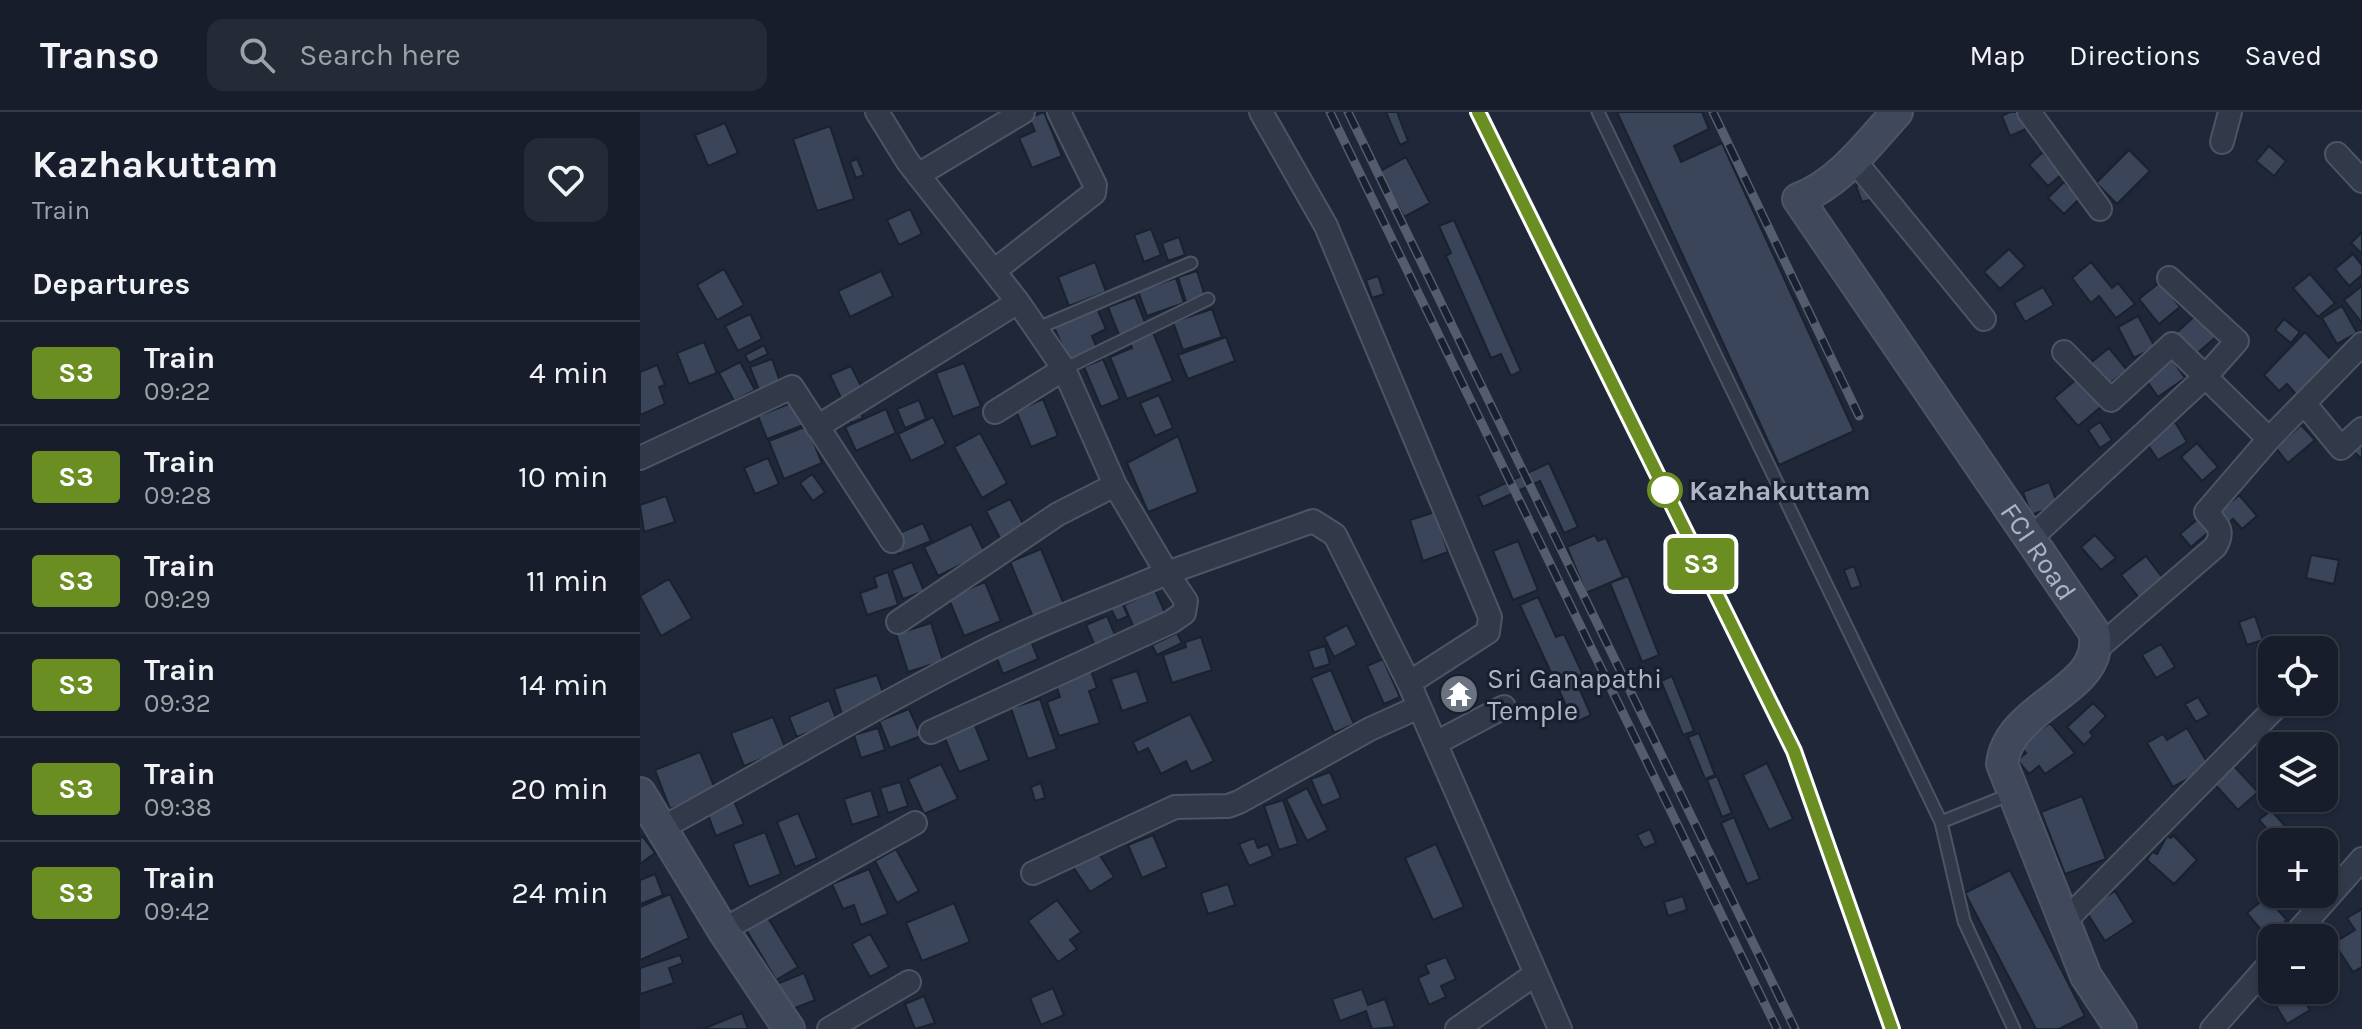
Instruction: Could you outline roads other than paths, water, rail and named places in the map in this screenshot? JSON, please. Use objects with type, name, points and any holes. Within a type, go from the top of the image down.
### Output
[{"type":"street","points":[[877,112],[918,175],[1038,328],[1064,369],[1115,485],[1186,601],[1186,608],[1179,618],[931,732]]},
{"type":"street","points":[[918,175],[1023,112]]},
{"type":"street","points":[[994,271],[1094,193],[1095,185],[1059,112]]},
{"type":"street","points":[[1261,112],[1326,226],[1490,617],[1488,632],[1409,683]]},
{"type":"street","name":"FCI Road","points":[[1897,112],[1854,160],[1818,192],[1798,199],[2094,632],[2098,648]]},
{"type":"street","points":[[2029,112],[2100,209]]},
{"type":"street","points":[[2222,142],[2230,112]]},
{"type":"street","points":[[2337,154],[2362,181]]},
{"type":"street","points":[[1854,160],[1984,319]]},
{"type":"street","points":[[2029,540],[2205,377],[2237,341],[2169,278]]},
{"type":"street","points":[[817,427],[1018,302]]},
{"type":"street","points":[[2064,352],[2111,400],[2172,344],[2269,439]]},
{"type":"street","points":[[2121,1029],[2086,976],[2063,923],[2002,764],[2004,746],[2023,722],[2079,678],[2098,648],[2215,547],[2221,537],[2221,527],[2206,512],[2269,439],[2362,344]]},
{"type":"street","points":[[995,412],[1064,369]]},
{"type":"street","points":[[640,458],[792,387],[892,541]]},
{"type":"street","points":[[2304,403],[2341,448],[2362,429]]},
{"type":"street","points":[[898,622],[1058,514],[1115,485]]},
{"type":"street","points":[[662,828],[835,728],[902,697],[972,657],[1167,573],[1313,521],[1335,535],[1409,683],[1560,1029]]},
{"type":"street","points":[[1033,873],[1175,807],[1228,806],[1239,802],[1370,729],[1419,707]]},
{"type":"street","points":[[1436,743],[1504,707]]},
{"type":"street","points":[[2063,923],[2267,716]]},
{"type":"street","points":[[640,793],[723,930],[789,1029]]},
{"type":"street","points":[[723,930],[915,823]]},
{"type":"street","points":[[2304,924],[2362,859]]},
{"type":"street","points":[[1457,1029],[1534,975]]},
{"type":"street","points":[[2212,1029],[2258,977]]},
{"type":"street","points":[[829,1029],[909,982]]},
{"type":"lane","points":[[1598,112],[1941,822],[1964,921],[2014,1029]]},
{"type":"lane","points":[[1038,328],[1191,263]]},
{"type":"lane","points":[[1064,369],[1208,299]]},
{"type":"lane","points":[[1941,822],[2012,794]]},
{"type":"railway","points":[[1330,112],[1777,1029]]},
{"type":"railway","points":[[1348,112],[1795,1029]]},
{"type":"railway","points":[[1478,112],[1794,751],[1891,1029]]},
{"type":"railway","points":[[1713,112],[1859,416]]},
{"type":"train","name":"S3","points":[[1478,112],[1794,751],[1892,1029]]},
{"type":"place","name":"Kazhakuttam","points":[[1665,490]]},
{"type":"place","name":"Sri Ganapathi Temple","points":[[1459,694]]}]
